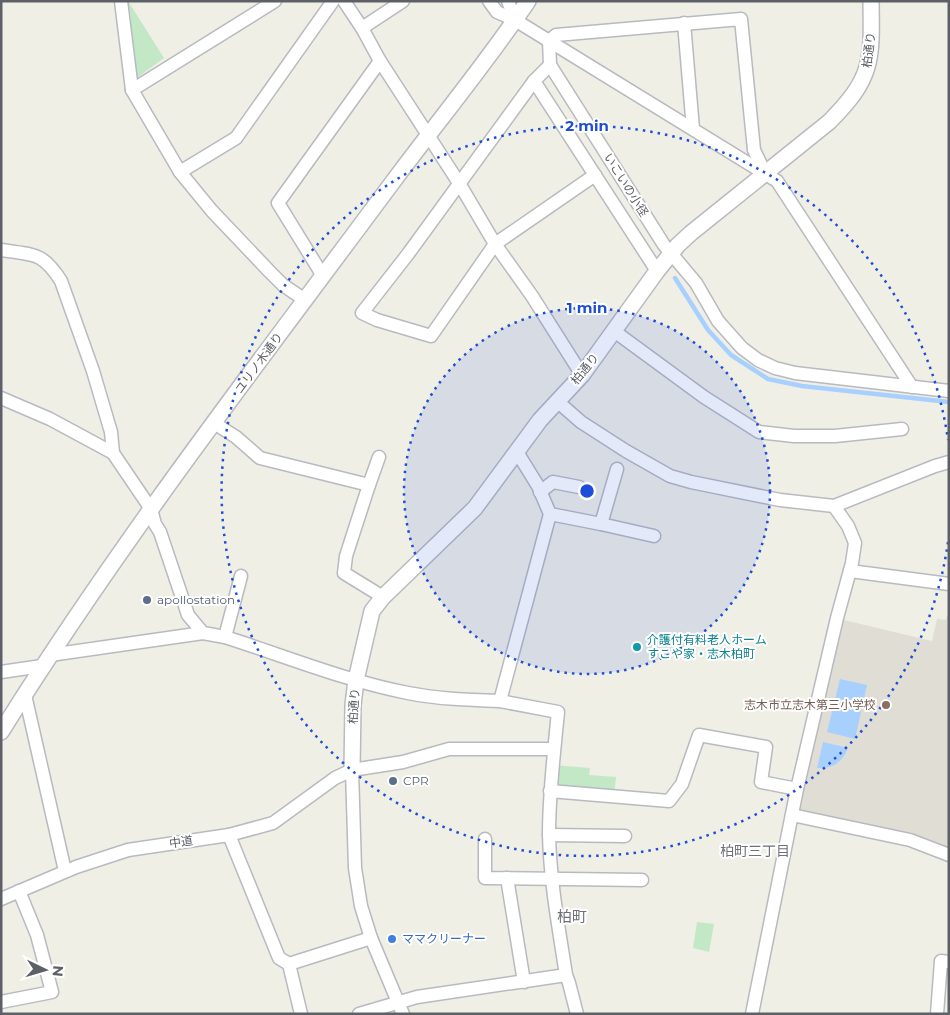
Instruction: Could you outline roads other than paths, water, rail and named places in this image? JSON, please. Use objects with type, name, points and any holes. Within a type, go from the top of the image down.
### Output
[{"type":"street","points":[[121,1],[132,90],[180,172],[212,211],[282,285],[304,300]]},
{"type":"street","points":[[132,90],[275,1]]},
{"type":"street","points":[[180,172],[236,138],[333,1]]},
{"type":"street","points":[[344,1],[362,28],[380,61],[429,134],[496,244],[532,296],[582,375]]},
{"type":"street","points":[[362,28],[403,1]]},
{"type":"street","points":[[489,1],[497,12],[515,20],[777,181],[912,387]]},
{"type":"street","points":[[508,1],[515,20]]},
{"type":"street","name":"ユリノ木通り","points":[[1,732],[46,661],[151,509],[304,300],[528,1]]},
{"type":"street","name":"柏通り","points":[[352,770],[356,680],[372,611],[383,597],[464,520],[540,420],[582,375],[670,254],[691,233],[829,122],[846,104],[866,75],[871,54],[870,1]]},
{"type":"street","points":[[549,41],[556,35],[741,19],[754,150],[765,173]]},
{"type":"street","points":[[684,23],[693,129]]},
{"type":"street","points":[[549,41],[550,65],[534,81],[408,254],[362,313],[377,320],[431,336],[496,244],[595,175]]},
{"type":"street","points":[[323,276],[278,203],[380,61]]},
{"type":"street","name":"いこいの小径","points":[[550,65],[670,254],[696,283],[718,321],[742,348],[758,360],[775,368],[795,373],[949,392]]},
{"type":"street","points":[[534,81],[657,271]]},
{"type":"street","points":[[1,250],[38,256],[53,268],[61,281],[93,371],[110,432],[113,454]]},
{"type":"street","points":[[614,330],[704,397],[759,432],[794,436],[835,436],[902,428]]},
{"type":"street","points":[[1,398],[50,419],[113,454],[151,509],[188,615],[203,632]]},
{"type":"street","points":[[558,400],[581,422],[626,452],[670,476],[780,500],[834,506],[949,462]]},
{"type":"street","points":[[214,423],[236,437],[260,458],[369,485]]},
{"type":"street","points":[[500,701],[550,514],[540,492],[517,452]]},
{"type":"street","points":[[379,457],[346,556],[344,573],[383,597]]},
{"type":"street","points":[[601,524],[617,469]]},
{"type":"street","points":[[540,492],[553,482],[580,487]]},
{"type":"street","points":[[753,1014],[797,789],[850,571],[855,543],[848,526],[834,506]]},
{"type":"street","points":[[550,514],[654,536]]},
{"type":"street","points":[[850,571],[949,584]]},
{"type":"street","points":[[225,637],[241,576]]},
{"type":"street","points":[[1,672],[46,661],[203,632],[225,637],[356,680],[416,694],[450,699],[500,701],[558,712],[550,791],[549,835],[552,879],[566,975],[577,1014]]},
{"type":"street","points":[[24,695],[65,871]]},
{"type":"street","points":[[550,791],[669,801],[682,784],[699,735],[766,747],[761,782],[797,789]]},
{"type":"street","name":"中道","points":[[1,899],[65,871],[128,850],[228,835],[273,823],[335,778],[352,770],[403,762],[449,749],[554,748]]},
{"type":"street","points":[[352,770],[356,868],[361,906],[371,938],[401,1008]]},
{"type":"street","points":[[792,816],[910,840],[949,856]]},
{"type":"street","points":[[228,835],[279,958],[289,964],[301,1014]]},
{"type":"street","points":[[549,835],[625,836]]},
{"type":"street","points":[[485,839],[486,878],[642,880]]},
{"type":"street","points":[[507,878],[524,982]]},
{"type":"street","points":[[1,1002],[52,992],[36,935],[19,891]]},
{"type":"street","points":[[289,964],[371,938]]},
{"type":"street","points":[[937,1014],[941,961],[949,962]]},
{"type":"street","points":[[359,1014],[401,1008],[417,997],[566,975]]},
{"type":"water","points":[[840,679],[867,685],[855,739],[827,732]]},
{"type":"water","points":[[823,742],[848,748],[843,758],[836,764],[817,768]]},
{"type":"waterway","points":[[675,278],[708,330],[731,355],[768,379],[802,386],[949,402]]},
{"type":"place","name":"apollostation","points":[[147,600]]},
{"type":"place","name":"介護付有料老人ホーム すこや家・志木柏町","points":[[637,647]]},
{"type":"place","name":"志木市立志木第三小学校","points":[[886,705]]},
{"type":"place","name":"CPR","points":[[393,781]]},
{"type":"place","name":"ママクリーナー","points":[[392,939]]},
{"type":"district","name":"柏町三丁目","points":[[755,851]]},
{"type":"district","name":"柏町","points":[[572,917]]}]
